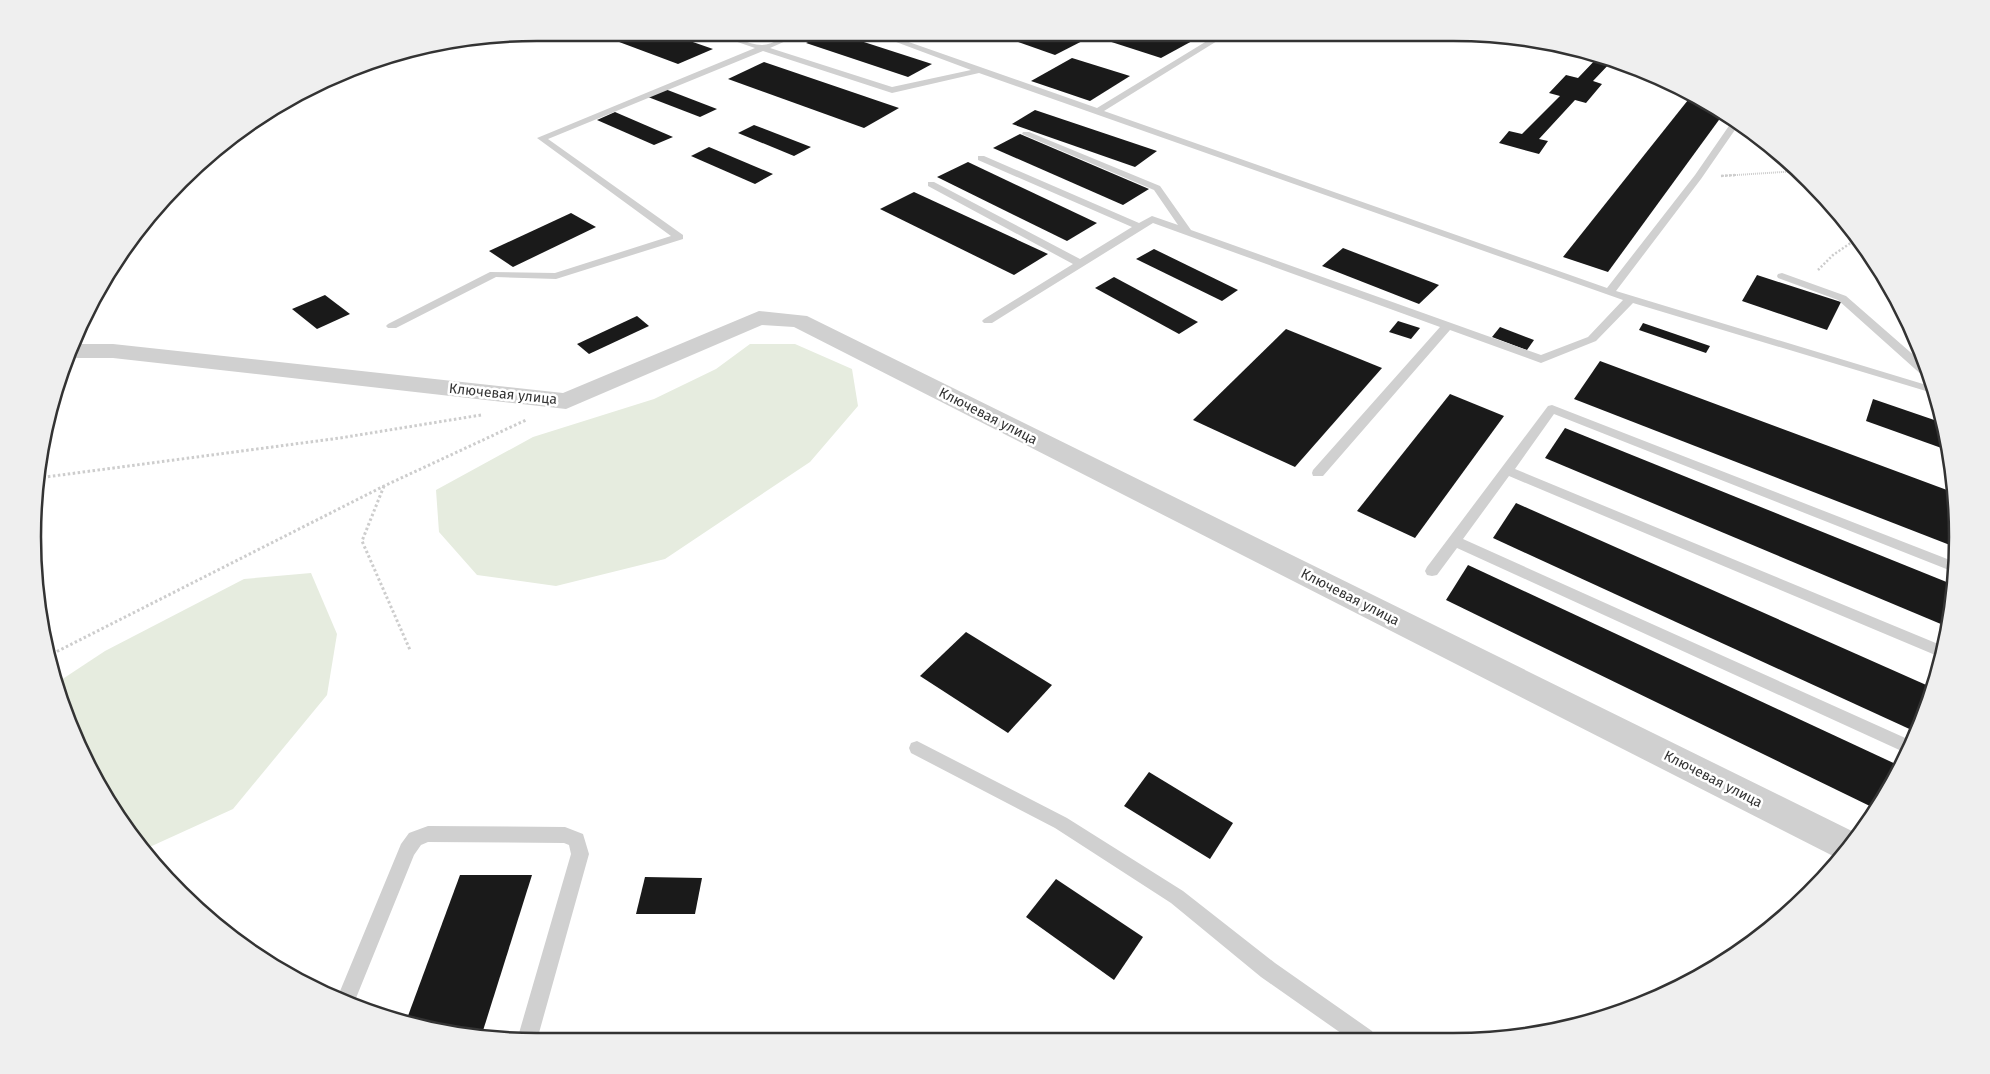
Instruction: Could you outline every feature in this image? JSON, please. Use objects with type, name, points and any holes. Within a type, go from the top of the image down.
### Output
[{"type":"street","name":"Ключевая улица","points":[[78,351],[113,351],[566,401],[759,318],[799,321],[1842,844]]},
{"type":"lane","points":[[739,41],[892,90],[980,70]]},
{"type":"lane","points":[[392,326],[494,274],[556,276],[679,237],[541,138],[779,41]]},
{"type":"lane","points":[[898,41],[1609,292],[1925,388]]},
{"type":"lane","points":[[1098,111],[1213,41]]},
{"type":"lane","points":[[1609,292],[1698,177],[1732,128]]},
{"type":"lane","points":[[1026,134],[1157,188],[1187,232]]},
{"type":"lane","points":[[981,158],[1139,226]]},
{"type":"lane","points":[[931,184],[1080,263]]},
{"type":"lane","points":[[988,322],[1152,218],[1541,360],[1592,339],[1630,299]]},
{"type":"lane","points":[[1782,276],[1842,298],[1917,364]]},
{"type":"lane","points":[[1318,473],[1447,326]]},
{"type":"lane","points":[[1432,571],[1552,409],[1948,564]]},
{"type":"lane","points":[[1506,470],[1936,649]]},
{"type":"lane","points":[[1454,541],[1903,745]]},
{"type":"lane","points":[[916,748],[1061,823],[1177,897],[1268,970],[1358,1033]]},
{"type":"lane","points":[[348,995],[407,850],[415,839],[428,834],[565,835],[577,840],[580,854],[529,1033]]},
{"type":"path","points":[[1698,177],[1788,172]]},
{"type":"path","points":[[1806,284],[1833,255],[1851,243]]},
{"type":"path","points":[[55,652],[384,486],[566,401]]},
{"type":"path","points":[[45,477],[340,438],[487,414]]},
{"type":"path","points":[[384,486],[362,541],[410,650]]},
{"type":"shaded area","points":[[750,344],[795,344],[852,369],[858,406],[810,462],[665,559],[556,586],[477,575],[439,532],[436,490],[533,437],[654,399],[716,369]]},
{"type":"shaded area","points":[[311,573],[337,634],[327,695],[233,809],[150,847],[125,812],[92,756],[79,727],[63,679],[105,651],[244,579]]},
{"type":"building","points":[[616,41],[690,41],[713,49],[678,64]]},
{"type":"building","points":[[810,41],[861,41],[932,64],[908,77],[806,43]]},
{"type":"building","points":[[1015,41],[1082,41],[1055,55]]},
{"type":"building","points":[[1108,41],[1192,41],[1161,58]]},
{"type":"building","points":[[1072,58],[1130,76],[1090,101],[1031,81]]},
{"type":"building","points":[[764,62],[899,108],[864,128],[728,79]]},
{"type":"building","points":[[1593,62],[1607,66],[1593,81],[1602,84],[1586,103],[1575,100],[1539,139],[1548,141],[1539,154],[1499,143],[1509,131],[1522,134],[1560,96],[1549,93],[1566,75],[1578,78]]},
{"type":"building","points":[[665,89],[717,109],[700,117],[648,97]]},
{"type":"building","points":[[1688,101],[1719,119],[1608,272],[1563,257]]},
{"type":"building","points":[[1035,110],[1157,151],[1135,167],[1012,124]]},
{"type":"building","points":[[615,112],[673,137],[654,145],[597,120]]},
{"type":"building","points":[[754,125],[811,147],[794,156],[738,133]]},
{"type":"building","points":[[1020,134],[1149,189],[1123,205],[993,148]]},
{"type":"building","points":[[709,147],[773,174],[755,184],[691,156]]},
{"type":"building","points":[[968,162],[1097,223],[1067,241],[937,177]]},
{"type":"building","points":[[914,192],[1048,254],[1014,275],[880,209]]},
{"type":"building","points":[[571,213],[596,227],[513,267],[489,251]]},
{"type":"building","points":[[1343,248],[1439,285],[1419,304],[1322,266]]},
{"type":"building","points":[[1154,249],[1238,290],[1222,301],[1136,259]]},
{"type":"building","points":[[1757,275],[1841,302],[1827,330],[1742,301]]},
{"type":"building","points":[[1114,277],[1198,322],[1179,334],[1095,288]]},
{"type":"building","points":[[325,295],[350,314],[317,329],[292,309]]},
{"type":"building","points":[[637,316],[649,326],[589,354],[577,344]]},
{"type":"building","points":[[1398,321],[1420,328],[1411,339],[1389,332]]},
{"type":"building","points":[[1643,323],[1710,346],[1706,353],[1639,330]]},
{"type":"building","points":[[1500,327],[1534,340],[1527,350],[1492,337]]},
{"type":"building","points":[[1286,329],[1382,368],[1295,467],[1193,420]]},
{"type":"building","points":[[1600,361],[1947,490],[1949,545],[1574,399]]},
{"type":"building","points":[[1450,394],[1504,416],[1415,538],[1357,511]]},
{"type":"building","points":[[1873,399],[1935,420],[1940,448],[1866,421]]},
{"type":"building","points":[[1565,428],[1947,582],[1941,624],[1545,458]]},
{"type":"building","points":[[1516,503],[1926,685],[1910,729],[1493,538]]},
{"type":"building","points":[[1468,565],[1894,763],[1869,806],[1446,600]]},
{"type":"building","points":[[966,632],[1052,685],[1008,733],[920,676]]},
{"type":"building","points":[[1149,772],[1233,823],[1210,859],[1124,806]]},
{"type":"building","points":[[460,875],[532,875],[483,1030],[408,1016]]},
{"type":"building","points":[[645,877],[702,878],[695,914],[636,914]]},
{"type":"building","points":[[1056,879],[1143,937],[1114,980],[1026,917]]}]
